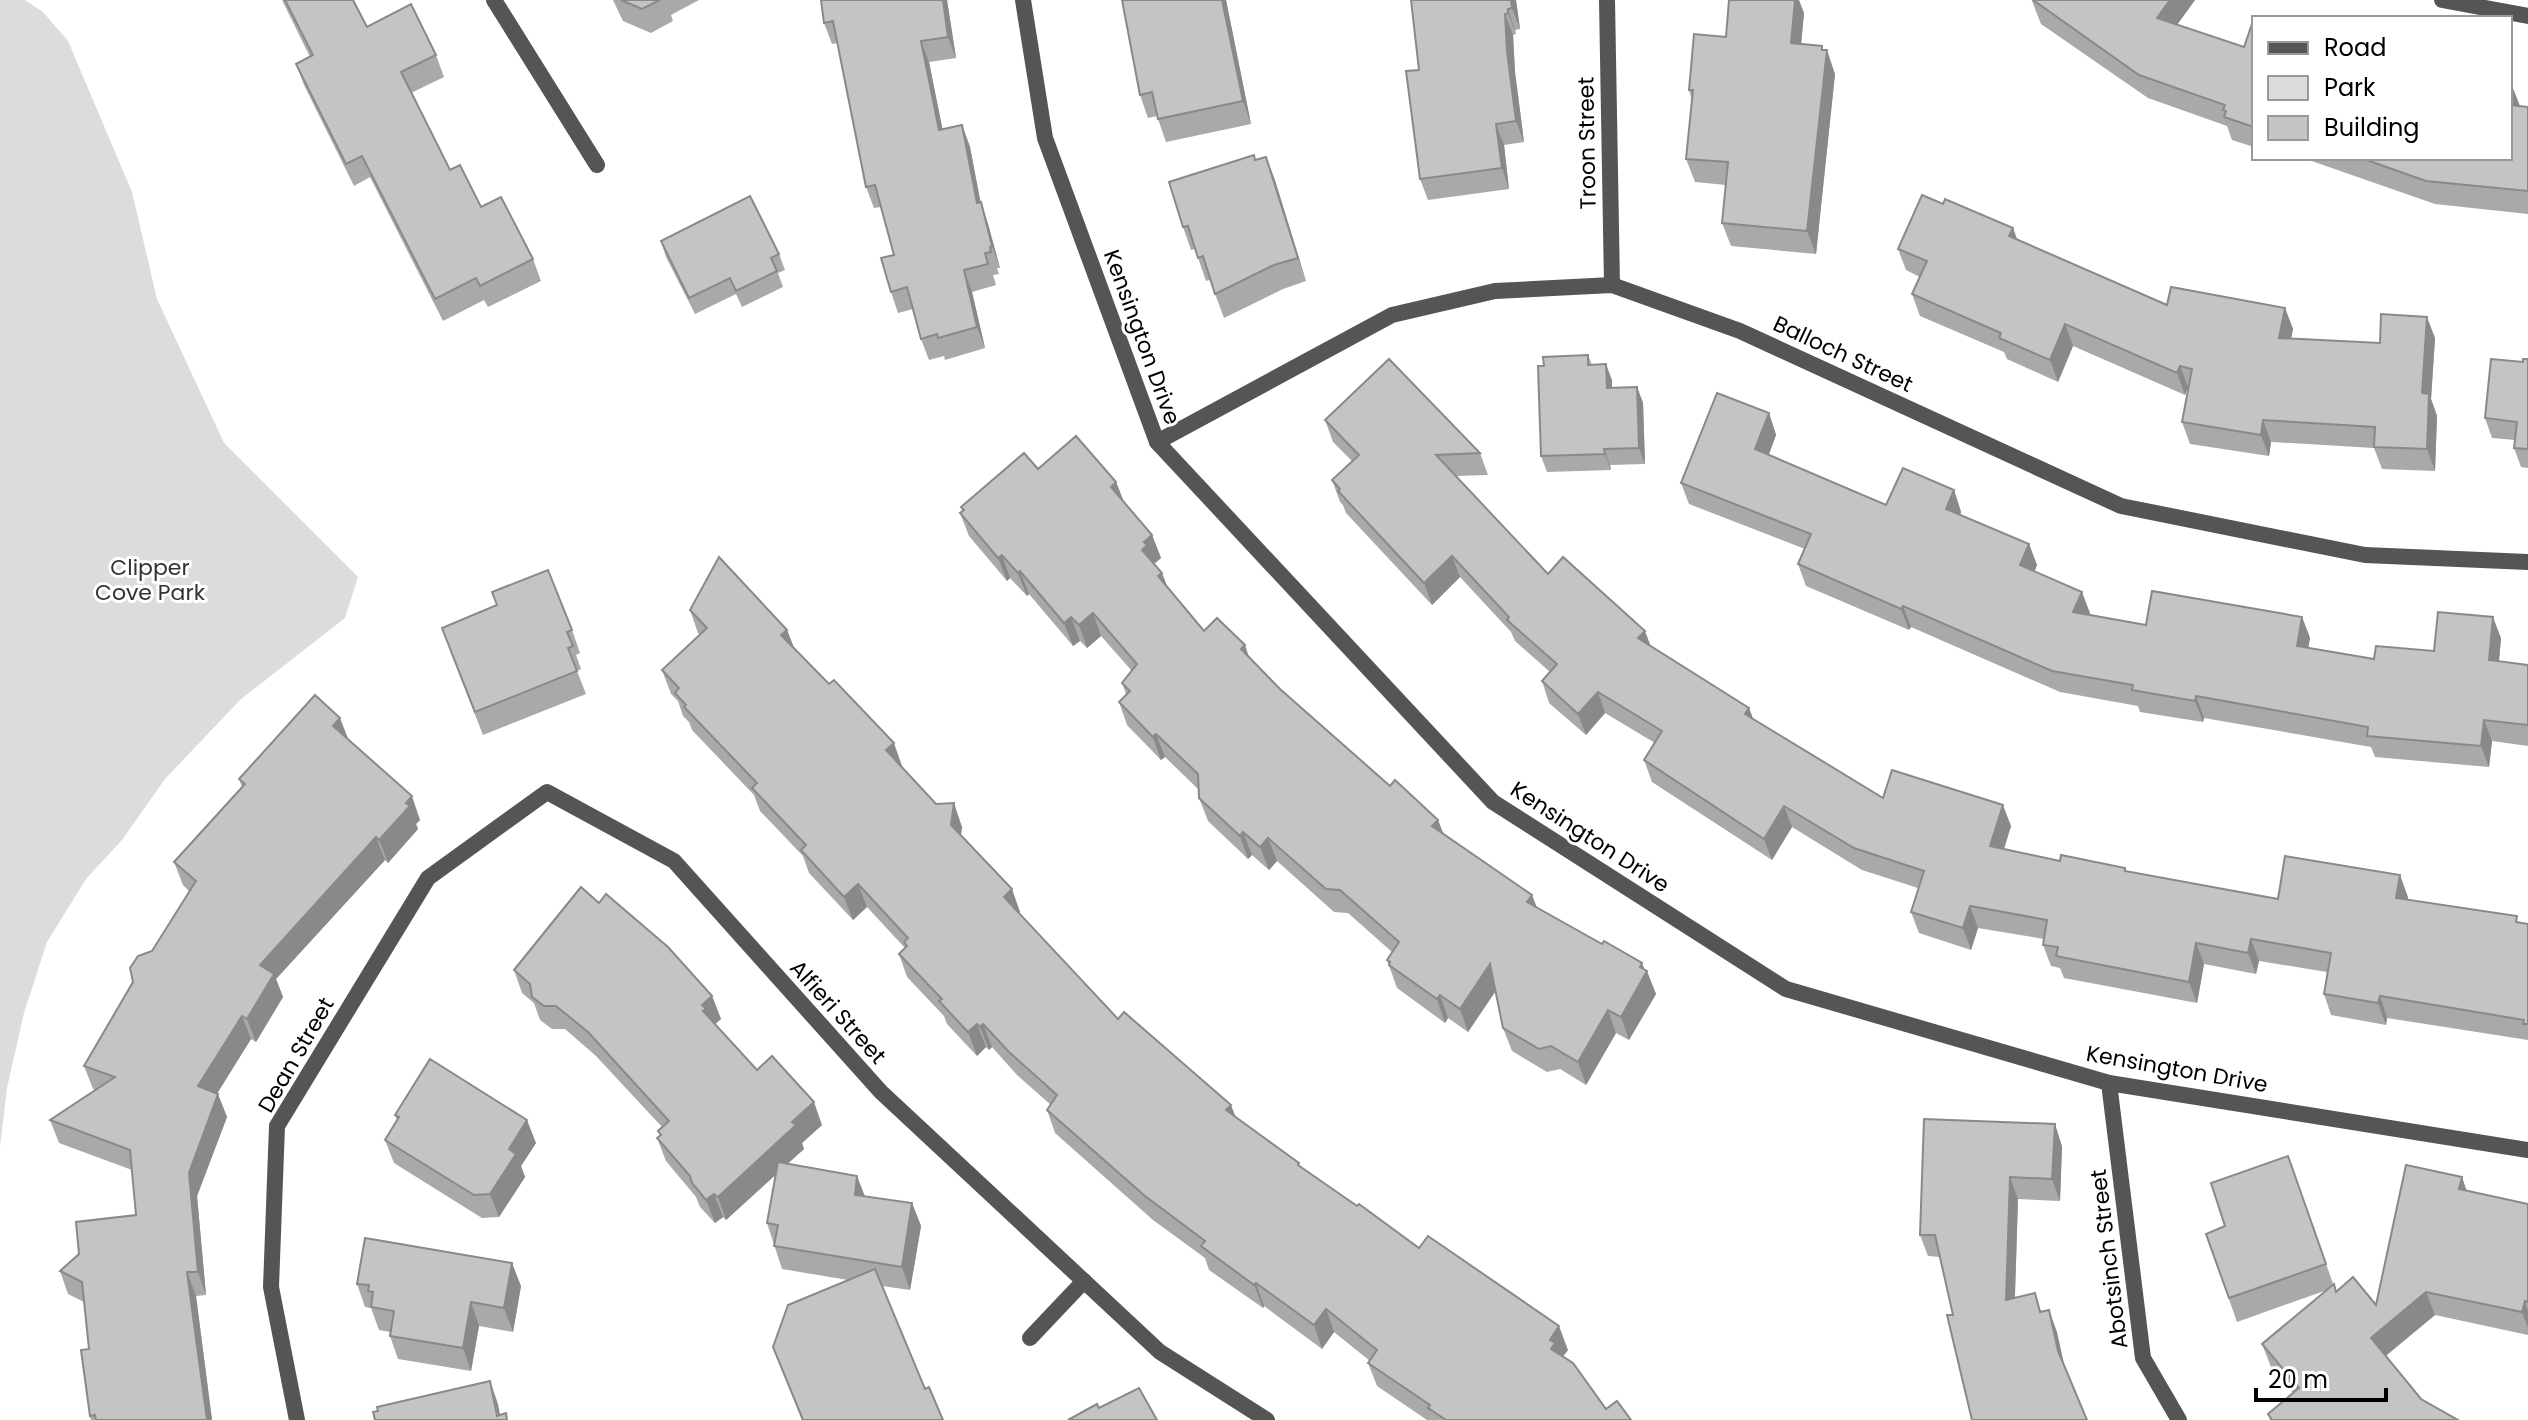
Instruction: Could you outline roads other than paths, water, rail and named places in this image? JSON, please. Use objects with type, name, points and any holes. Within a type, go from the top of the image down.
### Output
[{"type":"street","points":[[494,0],[597,165]]},
{"type":"street","name":"Kensington Drive","points":[[1023,0],[1045,138],[1157,442],[1493,802],[1786,989],[2109,1083],[2528,1150]]},
{"type":"street","name":"Troon Street","points":[[1607,0],[1612,285]]},
{"type":"street","points":[[2442,0],[2528,16]]},
{"type":"street","name":"Balloch Street","points":[[1157,442],[1392,315],[1495,291],[1612,285],[1740,331],[2121,506],[2365,555],[2528,562]]},
{"type":"street","name":"Alfieri Street","points":[[547,792],[674,861],[881,1092],[1160,1352],[1267,1420]]},
{"type":"street","name":"Dean Street","points":[[297,1420],[271,1287],[277,1126],[428,878],[547,792]]},
{"type":"street","name":"Abotsinch Street","points":[[2109,1083],[2143,1358],[2179,1420]]},
{"type":"street","points":[[1030,1338],[1084,1281]]},
{"type":"park label","name":"Clipper Cove Park","points":[[150,580]]}]
